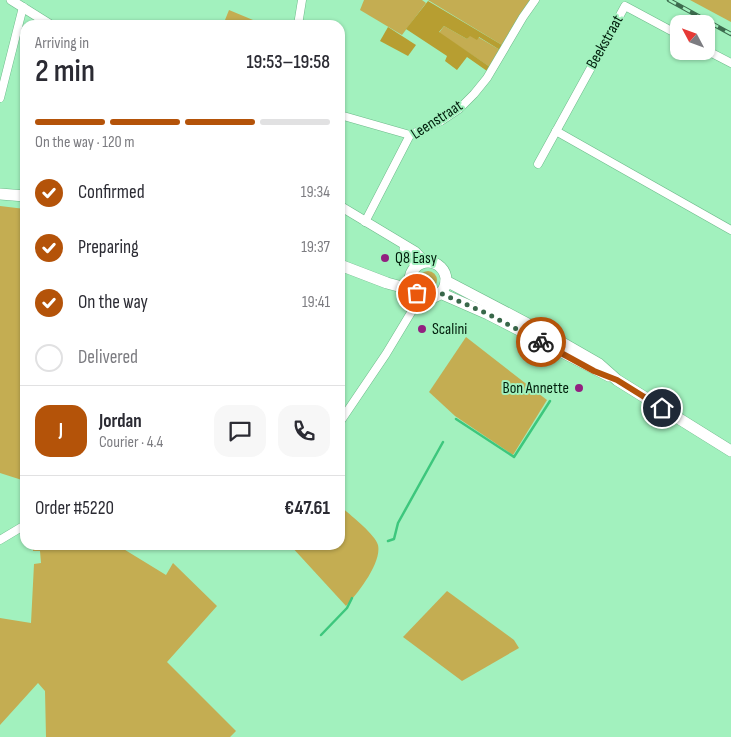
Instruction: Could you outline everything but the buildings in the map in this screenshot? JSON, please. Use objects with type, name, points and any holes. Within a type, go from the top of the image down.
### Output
[{"type":"main road","points":[[0,194],[20,196]]},
{"type":"main road","points":[[345,267],[417,293],[431,297],[440,293],[446,282],[443,269],[433,262],[426,262],[413,271],[382,280]]},
{"type":"main road","points":[[413,271],[410,280],[417,293]]},
{"type":"main road","points":[[446,282],[545,332],[599,364],[617,380],[731,451]]},
{"type":"main road","points":[[440,293],[488,314],[594,371],[617,380]]},
{"type":"street","points":[[11,0],[42,20]]},
{"type":"street","points":[[299,20],[302,0]]},
{"type":"street","name":"Leenstraat","points":[[365,222],[410,135],[441,121],[459,109],[474,94],[487,78],[522,17],[536,0]]},
{"type":"street","name":"Beekstraat","points":[[538,164],[625,6],[670,30]]},
{"type":"street","points":[[0,98],[23,8]]},
{"type":"street","points":[[715,55],[731,63]]},
{"type":"street","points":[[345,116],[410,135]]},
{"type":"street","points":[[556,131],[731,230]]},
{"type":"street","points":[[345,209],[394,241],[411,255],[413,271]]},
{"type":"street","points":[[394,241],[415,251],[426,262]]},
{"type":"street","points":[[345,415],[386,354],[417,293]]},
{"type":"street","points":[[0,540],[20,528]]},
{"type":"shaded area","points":[[364,0],[422,0],[426,3],[402,35],[360,10]]},
{"type":"shaded area","points":[[428,0],[530,0],[502,45]]},
{"type":"shaded area","points":[[690,0],[731,0],[731,22]]},
{"type":"shaded area","points":[[428,1],[502,45],[500,50],[479,37],[477,40],[470,36],[467,39],[444,26],[439,32],[490,67],[487,71],[467,57],[457,70],[445,61],[447,56],[406,29]]},
{"type":"shaded area","points":[[229,10],[253,20],[225,20]]},
{"type":"shaded area","points":[[444,26],[467,39],[470,35],[478,37],[500,50],[490,67],[439,33]]},
{"type":"shaded area","points":[[388,27],[416,45],[408,56],[380,41]]},
{"type":"shaded area","points":[[0,206],[20,208],[20,479],[0,473]]},
{"type":"shaded area","points":[[424,271],[432,271],[437,276],[435,287],[424,289],[419,284],[419,276]]},
{"type":"shaded area","points":[[466,337],[547,400],[513,455],[455,416],[429,392]]},
{"type":"shaded area","points":[[345,510],[367,530],[378,545],[373,569],[346,606],[295,550],[345,550]]},
{"type":"shaded area","points":[[125,550],[166,575],[173,563],[217,606],[167,662],[236,731],[230,737],[46,737],[45,691],[38,683],[0,725],[0,618],[31,623],[34,564],[41,563],[40,551],[33,551]]},
{"type":"shaded area","points":[[447,591],[514,640],[519,648],[462,681],[403,637]]},
{"type":"waterway","points":[[456,419],[514,457],[550,401]]},
{"type":"waterway","points":[[388,541],[394,539],[398,523],[443,442]]},
{"type":"waterway","points":[[321,635],[347,608],[352,598]]},
{"type":"railway","points":[[669,0],[731,34]]},
{"type":"way so far","points":[[417,293],[426,297],[436,296],[440,293],[488,314],[541,342]]},
{"type":"place","name":"Q8 Easy","points":[[385,258]]},
{"type":"place","name":"Scalini","points":[[422,329]]},
{"type":"place","name":"Bon Annette","points":[[579,388]]},
{"type":"route","points":[[541,342],[594,371],[617,380],[662,408]]}]
